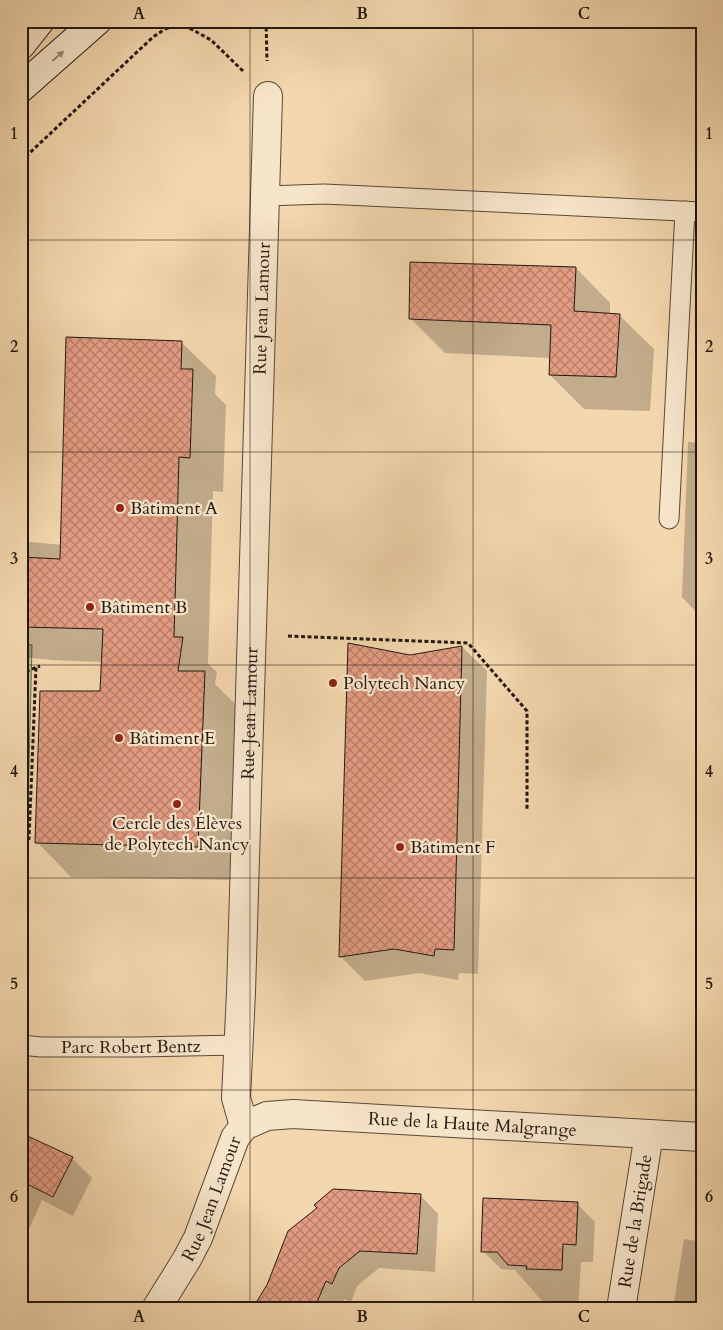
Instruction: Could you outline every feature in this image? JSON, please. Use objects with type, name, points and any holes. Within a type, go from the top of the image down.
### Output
[{"type":"street","points":[[21,45],[40,21]]},
{"type":"street","points":[[21,88],[97,21]]},
{"type":"street","name":"Rue Jean Lamour","points":[[156,1309],[198,1238],[235,1138],[244,1126],[236,1098],[268,96]]},
{"type":"street","name":"Rue de la Haute Malgrange","points":[[244,1126],[267,1116],[293,1114],[702,1138]]},
{"type":"street","name":"Rue de la Brigade","points":[[621,1309],[649,1134]]},
{"type":"lane","points":[[266,196],[324,194],[693,211],[669,519]]},
{"type":"lane","name":"Parc Robert Bentz","points":[[21,1045],[41,1047],[137,1047],[239,1045]]},
{"type":"path","points":[[21,161],[153,37],[164,29],[194,21]]},
{"type":"path","points":[[184,25],[211,40],[268,96]]},
{"type":"path","points":[[252,635],[468,643],[527,711],[527,810]]},
{"type":"path","points":[[21,676],[27,671],[38,667],[29,839],[21,839]]},
{"type":"green space","points":[[21,643],[32,645],[22,1009]]},
{"type":"building","points":[[410,262],[576,267],[574,311],[620,314],[616,377],[549,375],[551,325],[409,319]]},
{"type":"building","points":[[66,337],[182,341],[181,369],[193,369],[190,458],[179,457],[174,637],[183,637],[178,671],[205,671],[198,847],[35,843],[40,691],[100,691],[103,629],[21,627],[21,557],[60,559]]},
{"type":"building","name":"Bâtiment F","points":[[348,643],[410,655],[462,646],[454,950],[435,949],[434,956],[394,949],[339,957]]},
{"type":"building","points":[[21,1133],[73,1157],[53,1197],[21,1181]]},
{"type":"building","points":[[333,1189],[421,1194],[417,1254],[360,1251],[339,1268],[332,1284],[326,1281],[314,1309],[252,1309],[267,1285],[288,1231],[317,1208],[314,1205]]},
{"type":"building","points":[[483,1198],[578,1202],[576,1245],[563,1244],[562,1270],[526,1269],[527,1266],[508,1265],[497,1252],[481,1252]]},
{"type":"place","name":"Bâtiment A","points":[[120,508]]},
{"type":"place","name":"Bâtiment B","points":[[90,607]]},
{"type":"place","name":"Polytech Nancy","points":[[333,683]]},
{"type":"place","name":"Bâtiment E","points":[[119,738]]},
{"type":"place","name":"Cercle des Élèves de Polytech Nancy","points":[[177,804]]},
{"type":"place","name":"Bâtiment F","points":[[400,847]]}]
